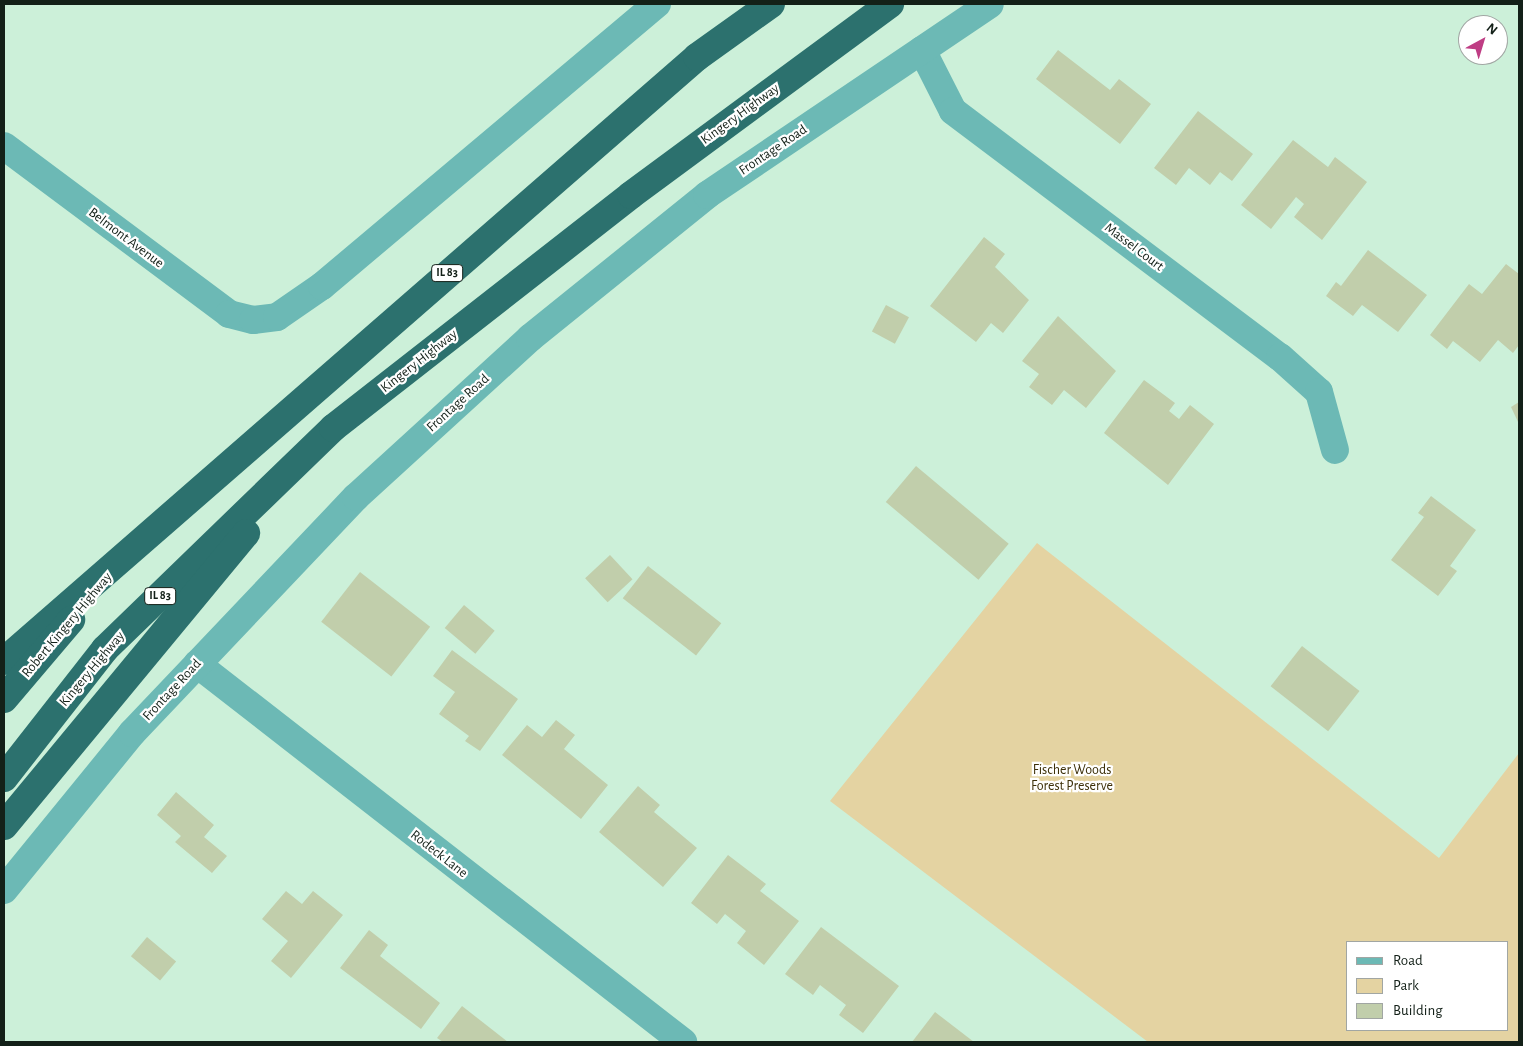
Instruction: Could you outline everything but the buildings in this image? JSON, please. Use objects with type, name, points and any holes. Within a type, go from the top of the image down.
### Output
[{"type":"highway","name":"IL 83","points":[[130,550],[697,57],[771,4]]},
{"type":"highway","name":"Kingery Highway","points":[[4,778],[105,649],[333,428],[631,195],[890,4]]},
{"type":"highway","points":[[4,826],[333,428]]},
{"type":"highway","points":[[4,660],[130,550]]},
{"type":"highway","name":"Robert Kingery Highway","points":[[4,699],[130,550]]},
{"type":"street","name":"Belmont Avenue","points":[[4,146],[229,314],[253,320],[277,316],[322,286],[657,4]]},
{"type":"street","name":"Frontage Road","points":[[4,890],[132,733],[369,483],[530,338],[707,195],[990,4]]},
{"type":"street","name":"Massel Court","points":[[922,50],[953,112],[1280,357],[1319,392],[1335,450]]},
{"type":"street","name":"Rodeck Lane","points":[[197,664],[683,1042]]},
{"type":"green space","name":"Fischer Woods Forest Preserve","points":[[1037,543],[1439,858],[1519,753],[1519,1042],[1148,1042],[830,801]]}]
